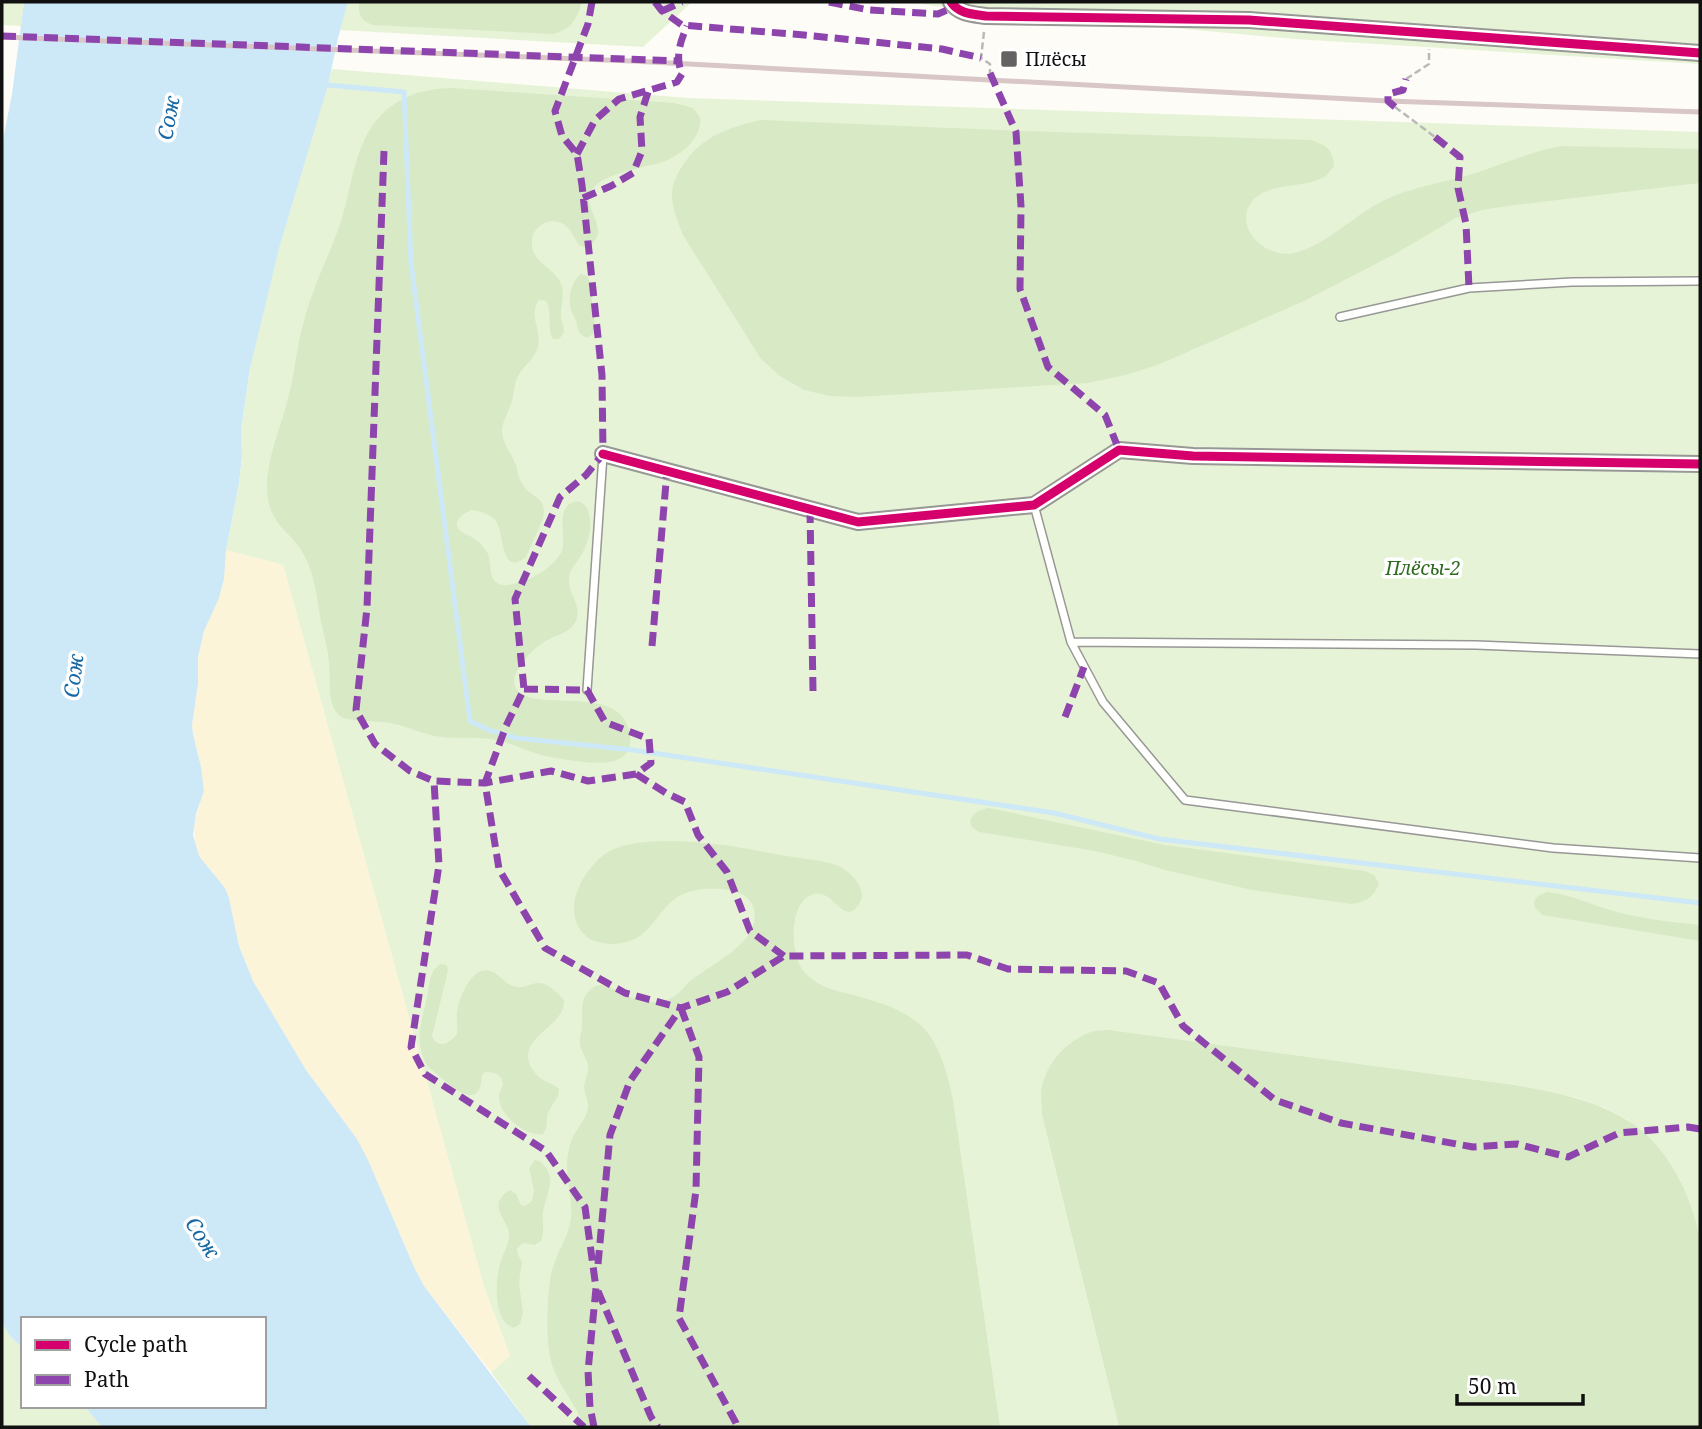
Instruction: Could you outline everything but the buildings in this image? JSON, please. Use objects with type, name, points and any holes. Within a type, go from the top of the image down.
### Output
[{"type":"street","points":[[951,2],[965,13],[986,16],[1249,20],[1700,53]]},
{"type":"street","points":[[603,454],[858,522],[1034,505],[1119,450],[1193,456],[1700,464]]},
{"type":"lane","points":[[1340,317],[1469,288],[1572,282],[1700,281]]},
{"type":"lane","points":[[587,690],[603,454]]},
{"type":"lane","points":[[1034,505],[1071,642],[1103,702],[1185,800],[1553,848],[1700,858]]},
{"type":"lane","points":[[1071,642],[1476,645],[1700,654]]},
{"type":"path","points":[[986,16],[981,58],[990,64],[990,73]]},
{"type":"path","points":[[1406,79],[1429,64],[1430,33]]},
{"type":"path","points":[[1395,107],[1435,137]]},
{"type":"green space","points":[[2,2],[24,2],[21,26],[2,25]]},
{"type":"green space","points":[[348,2],[692,2],[643,47],[340,30]]},
{"type":"green space","points":[[359,2],[582,2],[572,23],[553,34],[373,25],[361,16]]},
{"type":"green space","points":[[910,2],[1700,2],[1700,64],[1295,39]]},
{"type":"green space","name":"Плёсы-2","points":[[332,69],[688,98],[1700,132],[1700,1241],[1679,1178],[1628,1120],[1578,1098],[1515,1085],[1110,1030],[1091,1032],[1072,1042],[1056,1057],[1045,1075],[1042,1115],[1119,1427],[531,1427],[491,1372],[510,1356],[484,1287],[283,565],[226,550],[239,483],[241,430],[252,356],[280,245]]},
{"type":"green space","points":[[452,88],[675,103],[693,108],[700,117],[695,138],[672,158],[616,175],[594,187],[589,202],[598,232],[590,246],[579,245],[568,228],[558,222],[542,224],[535,232],[532,242],[535,254],[556,275],[561,285],[564,333],[559,339],[553,339],[548,306],[546,301],[539,300],[535,311],[539,341],[537,351],[518,377],[502,430],[503,440],[516,465],[521,483],[543,506],[543,519],[526,557],[518,562],[508,559],[497,523],[490,515],[472,510],[461,516],[457,522],[458,529],[473,537],[487,552],[491,572],[498,584],[509,585],[536,576],[561,553],[563,518],[567,506],[577,501],[587,508],[590,521],[588,541],[569,575],[577,618],[568,630],[544,642],[529,655],[519,667],[514,680],[515,686],[523,694],[536,699],[591,702],[608,707],[621,715],[629,730],[630,744],[626,754],[617,760],[593,763],[567,760],[541,755],[496,740],[441,737],[394,724],[351,720],[340,716],[331,698],[328,653],[311,570],[300,548],[280,525],[269,504],[269,466],[290,392],[301,331],[341,221],[364,140],[372,126],[393,105],[419,93]]},
{"type":"green space","points":[[760,120],[1312,140],[1328,149],[1334,167],[1318,180],[1265,192],[1249,206],[1246,216],[1247,225],[1257,242],[1265,248],[1284,254],[1294,253],[1318,243],[1375,205],[1397,195],[1561,146],[1700,149],[1700,183],[1507,206],[1456,218],[1395,254],[1304,301],[1160,364],[1126,375],[1088,383],[857,397],[830,396],[804,390],[780,376],[761,359],[683,235],[674,208],[674,184],[692,153],[718,134]]},
{"type":"green space","points":[[581,274],[587,276],[590,282],[595,327],[593,334],[587,338],[581,335],[570,305],[573,285]]},
{"type":"green space","points":[[989,808],[1165,845],[1365,871],[1374,875],[1379,883],[1369,898],[1352,904],[1252,890],[1095,851],[979,832],[972,827],[970,821],[977,812]]},
{"type":"green space","points":[[666,841],[723,845],[827,862],[844,869],[860,887],[862,899],[848,912],[819,894],[804,900],[799,907],[794,926],[796,956],[804,972],[822,985],[880,1003],[913,1019],[934,1042],[942,1058],[953,1100],[1000,1427],[584,1427],[554,1371],[547,1321],[551,1275],[571,1218],[568,1151],[588,1110],[584,1086],[588,1065],[580,1042],[584,998],[590,990],[600,985],[646,1001],[660,1002],[672,998],[744,941],[755,919],[753,906],[744,896],[727,890],[704,889],[676,898],[646,931],[631,941],[608,944],[586,936],[576,922],[574,912],[578,890],[589,870],[605,854],[619,847]]},
{"type":"green space","points":[[1548,892],[1630,915],[1700,925],[1700,941],[1543,915],[1534,902],[1538,896]]},
{"type":"green space","points":[[441,964],[447,965],[448,971],[432,1036],[437,1043],[448,1042],[457,1034],[457,1012],[461,998],[468,983],[479,972],[493,972],[516,987],[544,984],[564,1000],[557,1018],[540,1034],[529,1052],[529,1062],[536,1074],[559,1089],[543,1134],[521,1128],[504,1112],[499,1098],[503,1083],[498,1075],[485,1072],[479,1090],[471,1095],[460,1092],[447,1083],[426,1063],[420,1045],[421,1027],[431,978],[434,970]]},
{"type":"green space","points":[[1110,1030],[1515,1085],[1587,1102],[1627,1120],[1641,1130],[1666,1157],[1684,1189],[1696,1223],[1701,1254],[1700,1427],[1119,1427],[1042,1115],[1041,1095],[1046,1073],[1063,1049],[1088,1033]]},
{"type":"green space","points":[[535,1160],[549,1173],[550,1186],[543,1213],[541,1241],[535,1245],[523,1243],[517,1249],[522,1262],[519,1283],[523,1313],[520,1324],[514,1328],[502,1318],[497,1300],[498,1271],[509,1237],[498,1206],[503,1195],[510,1190],[516,1194],[521,1205],[525,1206],[532,1201],[534,1190],[529,1168]]},
{"type":"green space","points":[[2,1322],[9,1335],[21,1347],[21,1408],[86,1408],[102,1427],[2,1427]]},
{"type":"sand","points":[[226,550],[283,565],[484,1287],[510,1356],[491,1372],[424,1286],[357,1139],[306,1070],[253,981],[239,946],[225,888],[199,856],[195,845],[194,825],[200,803],[201,767],[192,725],[198,684],[198,657],[204,631],[222,589]]},
{"type":"water","name":"Сож","points":[[24,2],[348,2],[328,85],[280,245],[250,368],[241,430],[239,483],[226,550],[224,579],[219,598],[204,631],[198,657],[198,684],[192,725],[204,791],[196,814],[193,835],[199,856],[225,888],[239,946],[253,981],[306,1070],[357,1139],[424,1286],[531,1427],[102,1427],[86,1408],[266,1408],[266,1317],[21,1317],[21,1347],[9,1335],[2,1322],[2,145],[12,94]]},
{"type":"waterway","points":[[328,85],[404,92],[411,263],[470,721],[516,738],[633,750],[1054,813],[1159,839],[1700,903]]},
{"type":"railway","points":[[2,37],[632,61],[1388,101],[1700,112]]},
{"type":"marked path","points":[[592,2],[588,24],[555,111],[562,136],[577,154],[582,185],[602,375],[603,454],[586,475],[560,497],[515,599],[524,689],[506,726],[485,783],[499,869],[545,948],[625,993],[681,1008],[727,992],[784,956],[967,955],[1008,969],[1126,971],[1159,983],[1183,1026],[1275,1100],[1341,1123],[1473,1147],[1517,1144],[1568,1157],[1619,1133],[1688,1127],[1700,1129]]},
{"type":"marked path","points":[[655,2],[662,11],[682,25],[942,49],[981,58]]},
{"type":"marked path","points":[[662,11],[682,2]]},
{"type":"marked path","points":[[829,2],[869,10],[938,14],[954,7]]},
{"type":"marked path","points":[[577,154],[595,120],[619,99],[677,82],[682,74],[679,50],[687,26]]},
{"type":"marked path","points":[[2,36],[678,61]]},
{"type":"marked path","points":[[990,73],[1016,132],[1021,206],[1020,289],[1048,367],[1105,415],[1119,450]]},
{"type":"marked path","points":[[1395,107],[1388,101],[1388,94],[1403,90],[1406,79]]},
{"type":"marked path","points":[[583,198],[633,173],[642,151],[640,117],[649,89]]},
{"type":"marked path","points":[[1435,137],[1460,157],[1458,188],[1466,224],[1469,288]]},
{"type":"marked path","points":[[384,151],[367,608],[356,710],[375,744],[410,771],[434,781]]},
{"type":"marked path","points":[[652,646],[667,471]]},
{"type":"marked path","points":[[810,509],[813,691]]},
{"type":"marked path","points":[[1065,717],[1084,667]]},
{"type":"marked path","points":[[524,689],[587,690],[605,722],[649,739],[651,763],[636,774],[588,781],[551,771],[485,783],[434,781],[439,865],[411,1047],[425,1074],[546,1151],[585,1207],[596,1288],[588,1371],[594,1427]]},
{"type":"marked path","points":[[636,774],[685,802],[698,835],[727,872],[750,931],[784,956]]},
{"type":"marked path","points":[[681,1008],[699,1057],[696,1190],[679,1318],[737,1427]]},
{"type":"marked path","points":[[598,1264],[610,1135],[630,1081],[681,1008]]},
{"type":"marked path","points":[[598,1291],[651,1417],[658,1427]]},
{"type":"marked path","points":[[529,1376],[584,1427]]},
{"type":"cycle path","points":[[951,2],[962,11],[986,16],[1249,20],[1700,53]]},
{"type":"cycle path","points":[[603,454],[858,522],[1034,505],[1119,450],[1193,456],[1700,464]]},
{"type":"place","name":"Плёсы","points":[[1009,59]]}]
